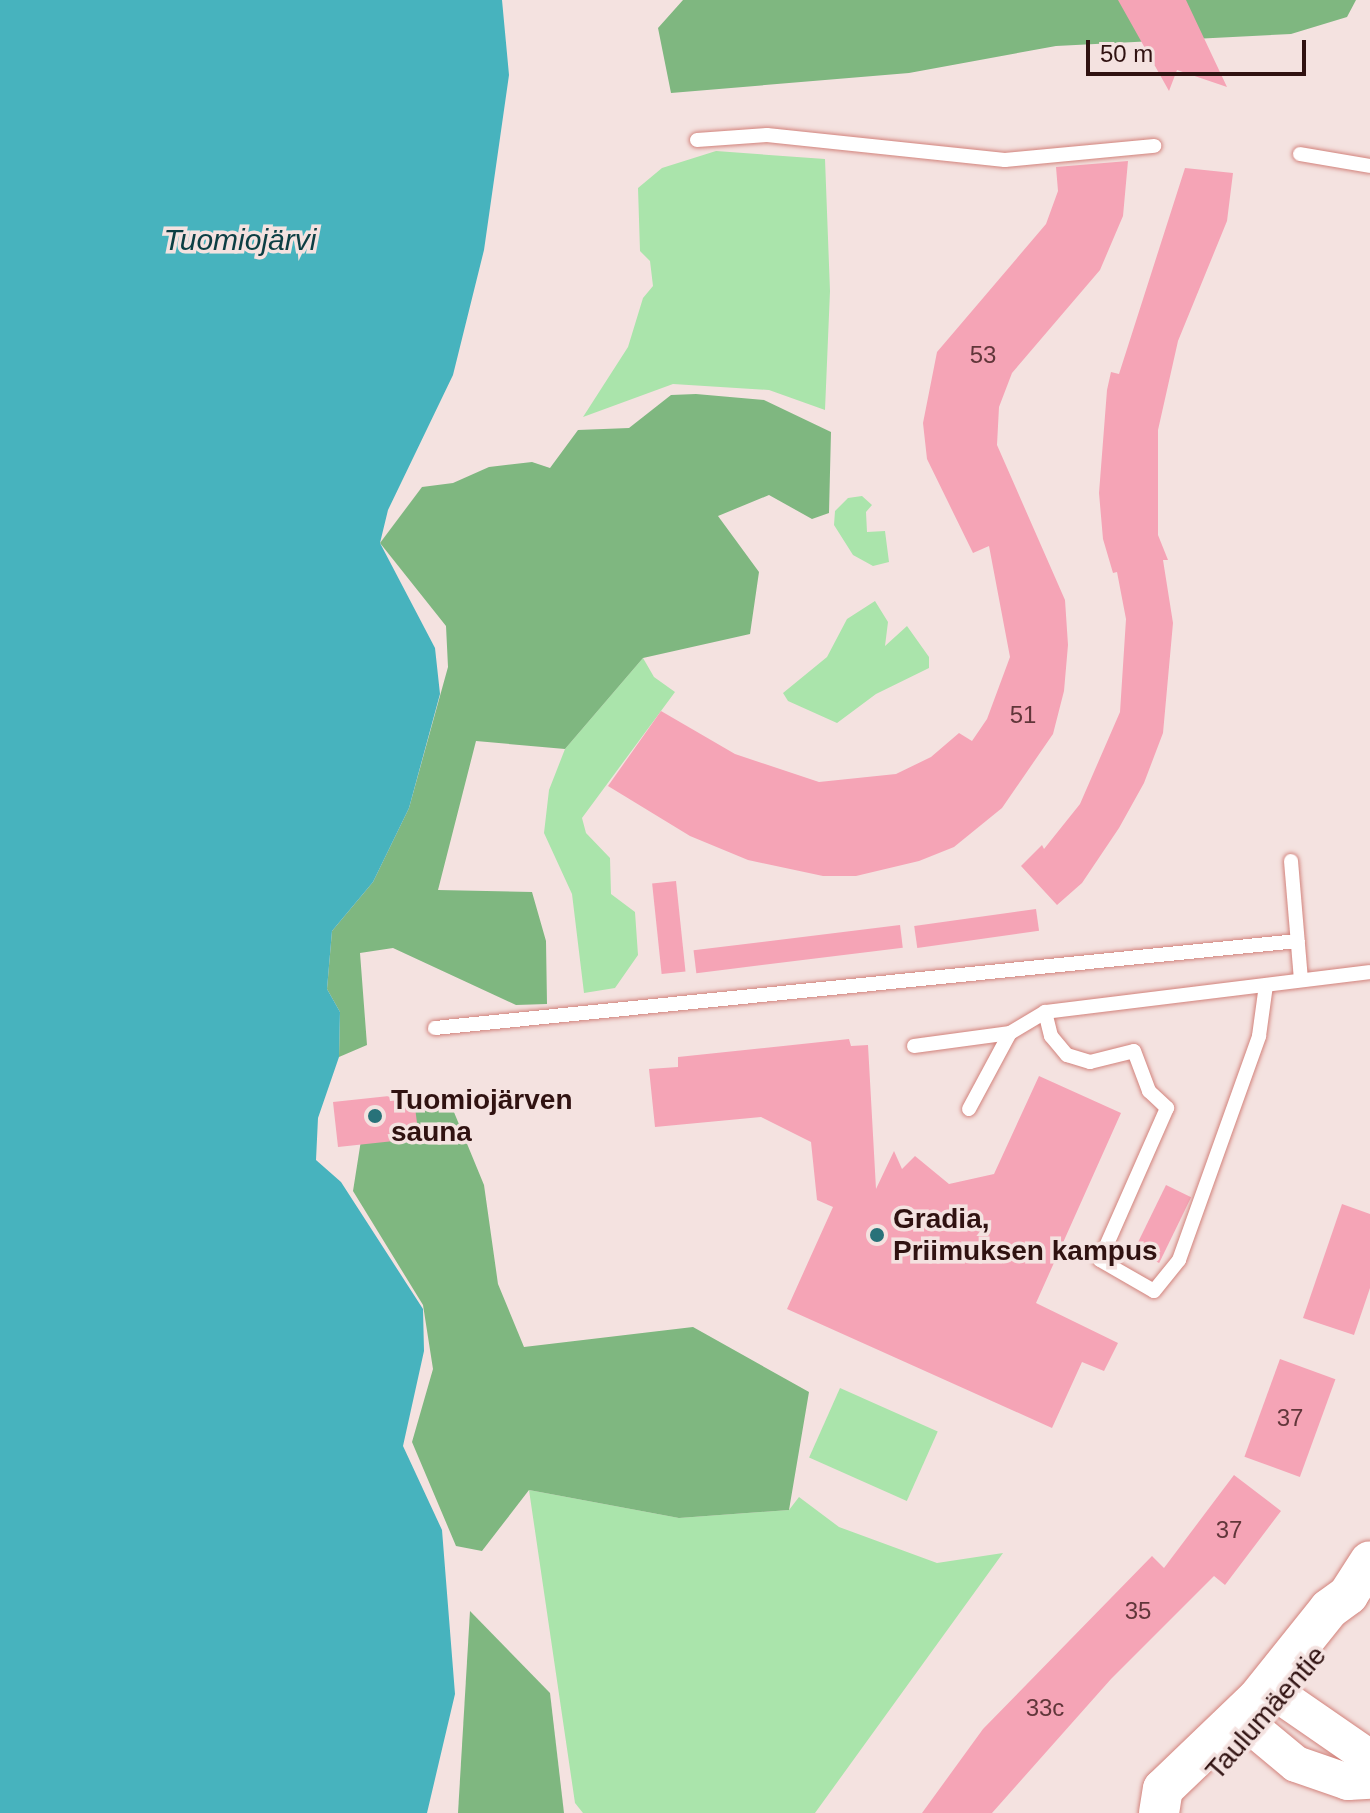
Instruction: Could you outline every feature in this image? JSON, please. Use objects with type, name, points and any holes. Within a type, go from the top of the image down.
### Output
[{"type":"main road","name":"Taulumäentie","points":[[1160,1813],[1163,1789],[1265,1709],[1329,1609],[1348,1595],[1370,1561]]},
{"type":"street","points":[[1265,1709],[1321,1729],[1370,1758]]},
{"type":"street","points":[[1265,1709],[1296,1764],[1348,1782],[1370,1781]]},
{"type":"lane","points":[[697,140],[767,135],[1005,160],[1154,146]]},
{"type":"lane","points":[[1300,154],[1370,166]]},
{"type":"lane","points":[[1291,861],[1301,980]]},
{"type":"lane","points":[[435,1028],[1298,941]]},
{"type":"lane","points":[[914,1046],[1010,1033],[1045,1012],[1370,972]]},
{"type":"lane","points":[[1045,1012],[1051,1036],[1067,1055],[1090,1062],[1134,1051],[1149,1091],[1167,1108],[1100,1260],[1154,1291],[1179,1260],[1259,1036],[1266,985]]},
{"type":"lane","points":[[969,1109],[1010,1033]]},
{"type":"green space","points":[[683,0],[1356,0],[1347,17],[1291,34],[1056,46],[909,73],[671,93],[658,28]]},
{"type":"green space","points":[[716,151],[825,159],[830,291],[825,410],[769,390],[673,384],[583,417],[628,347],[643,298],[653,286],[650,261],[640,251],[638,188],[662,168]]},
{"type":"green space","points":[[671,395],[764,400],[831,432],[829,513],[812,519],[769,495],[718,516],[759,572],[750,634],[643,658],[565,749],[476,741],[438,890],[532,892],[546,941],[547,1004],[516,1005],[393,948],[360,953],[367,1045],[339,1057],[340,1012],[327,989],[332,931],[373,882],[409,808],[448,667],[446,626],[380,543],[422,487],[453,483],[489,467],[532,462],[550,468],[578,430],[629,428]]},
{"type":"green space","points":[[862,496],[872,505],[866,512],[867,532],[885,531],[889,562],[873,566],[853,555],[834,525],[835,511],[848,498]]},
{"type":"green space","points":[[875,601],[888,622],[885,646],[907,626],[929,657],[929,668],[876,694],[837,723],[788,701],[783,693],[827,657],[847,619]]},
{"type":"green space","points":[[643,658],[654,677],[675,692],[582,818],[586,833],[610,858],[611,894],[635,912],[638,955],[615,988],[584,993],[572,894],[544,833],[549,790],[565,749]]},
{"type":"green space","points":[[449,1100],[484,1185],[498,1284],[524,1347],[693,1327],[809,1392],[789,1510],[679,1518],[529,1490],[482,1551],[456,1546],[412,1442],[433,1369],[423,1305],[353,1191],[365,1115]]},
{"type":"green space","points":[[840,1388],[938,1432],[907,1501],[809,1457]]},
{"type":"green space","points":[[529,1490],[679,1518],[789,1510],[799,1497],[839,1527],[937,1563],[1003,1553],[815,1813],[583,1813],[575,1803]]},
{"type":"green space","points":[[470,1611],[550,1693],[564,1813],[458,1813]]},
{"type":"water","name":"Tuomiojärvi","points":[[0,0],[502,0],[509,75],[484,250],[453,375],[388,510],[380,543],[435,648],[440,694],[409,808],[373,882],[332,931],[327,989],[340,1012],[339,1057],[318,1118],[316,1160],[341,1182],[423,1309],[424,1351],[403,1446],[442,1530],[455,1694],[427,1813],[0,1813]]},
{"type":"building","points":[[1118,0],[1186,0],[1227,87],[1177,70],[1169,91]]},
{"type":"building","points":[[1128,161],[1123,216],[1100,270],[1012,373],[999,407],[997,445],[1065,600],[1068,645],[1064,691],[1053,734],[1002,808],[954,847],[919,861],[856,876],[823,876],[748,860],[690,836],[608,786],[661,711],[735,754],[819,782],[896,774],[931,757],[959,733],[972,741],[987,719],[1010,657],[989,546],[973,553],[927,459],[923,423],[937,352],[1046,224],[1058,191],[1056,167]]},
{"type":"building","points":[[1185,168],[1233,173],[1227,221],[1178,341],[1158,430],[1158,535],[1168,560],[1163,560],[1173,623],[1163,733],[1144,783],[1119,828],[1082,883],[1057,905],[1021,866],[1042,845],[1044,849],[1080,804],[1120,712],[1126,619],[1117,572],[1113,573],[1103,539],[1099,493],[1107,390],[1111,372],[1119,374]]},
{"type":"building","points":[[676,881],[686,972],[662,974],[652,884]]},
{"type":"building","points":[[1036,909],[1039,931],[917,948],[914,926]]},
{"type":"building","points":[[900,925],[903,948],[696,973],[694,950]]},
{"type":"building","points":[[849,1039],[851,1046],[868,1045],[876,1189],[894,1151],[902,1169],[915,1156],[949,1184],[994,1174],[1039,1076],[1121,1113],[1036,1303],[1118,1343],[1104,1371],[1082,1362],[1052,1428],[787,1309],[833,1207],[817,1200],[811,1142],[761,1117],[655,1127],[649,1069],[678,1067],[678,1057]]},
{"type":"building","name":"Tuomiojärven sauna","points":[[389,1096],[390,1101],[414,1099],[418,1131],[393,1133],[394,1141],[338,1147],[333,1102]]},
{"type":"building","points":[[1166,1185],[1191,1197],[1159,1263],[1134,1251]]},
{"type":"building","points":[[1342,1204],[1370,1214],[1370,1288],[1354,1335],[1303,1318]]},
{"type":"building","points":[[1280,1359],[1335,1379],[1300,1477],[1244,1457]]},
{"type":"building","points":[[1234,1475],[1281,1511],[1225,1585],[1214,1576],[1111,1679],[992,1813],[922,1813],[983,1729],[1152,1556],[1164,1568]]},
{"type":"place","name":"Tuomiojärven sauna","points":[[375,1116]]},
{"type":"place","name":"Gradia, Priimuksen kampus","points":[[877,1235]]}]
